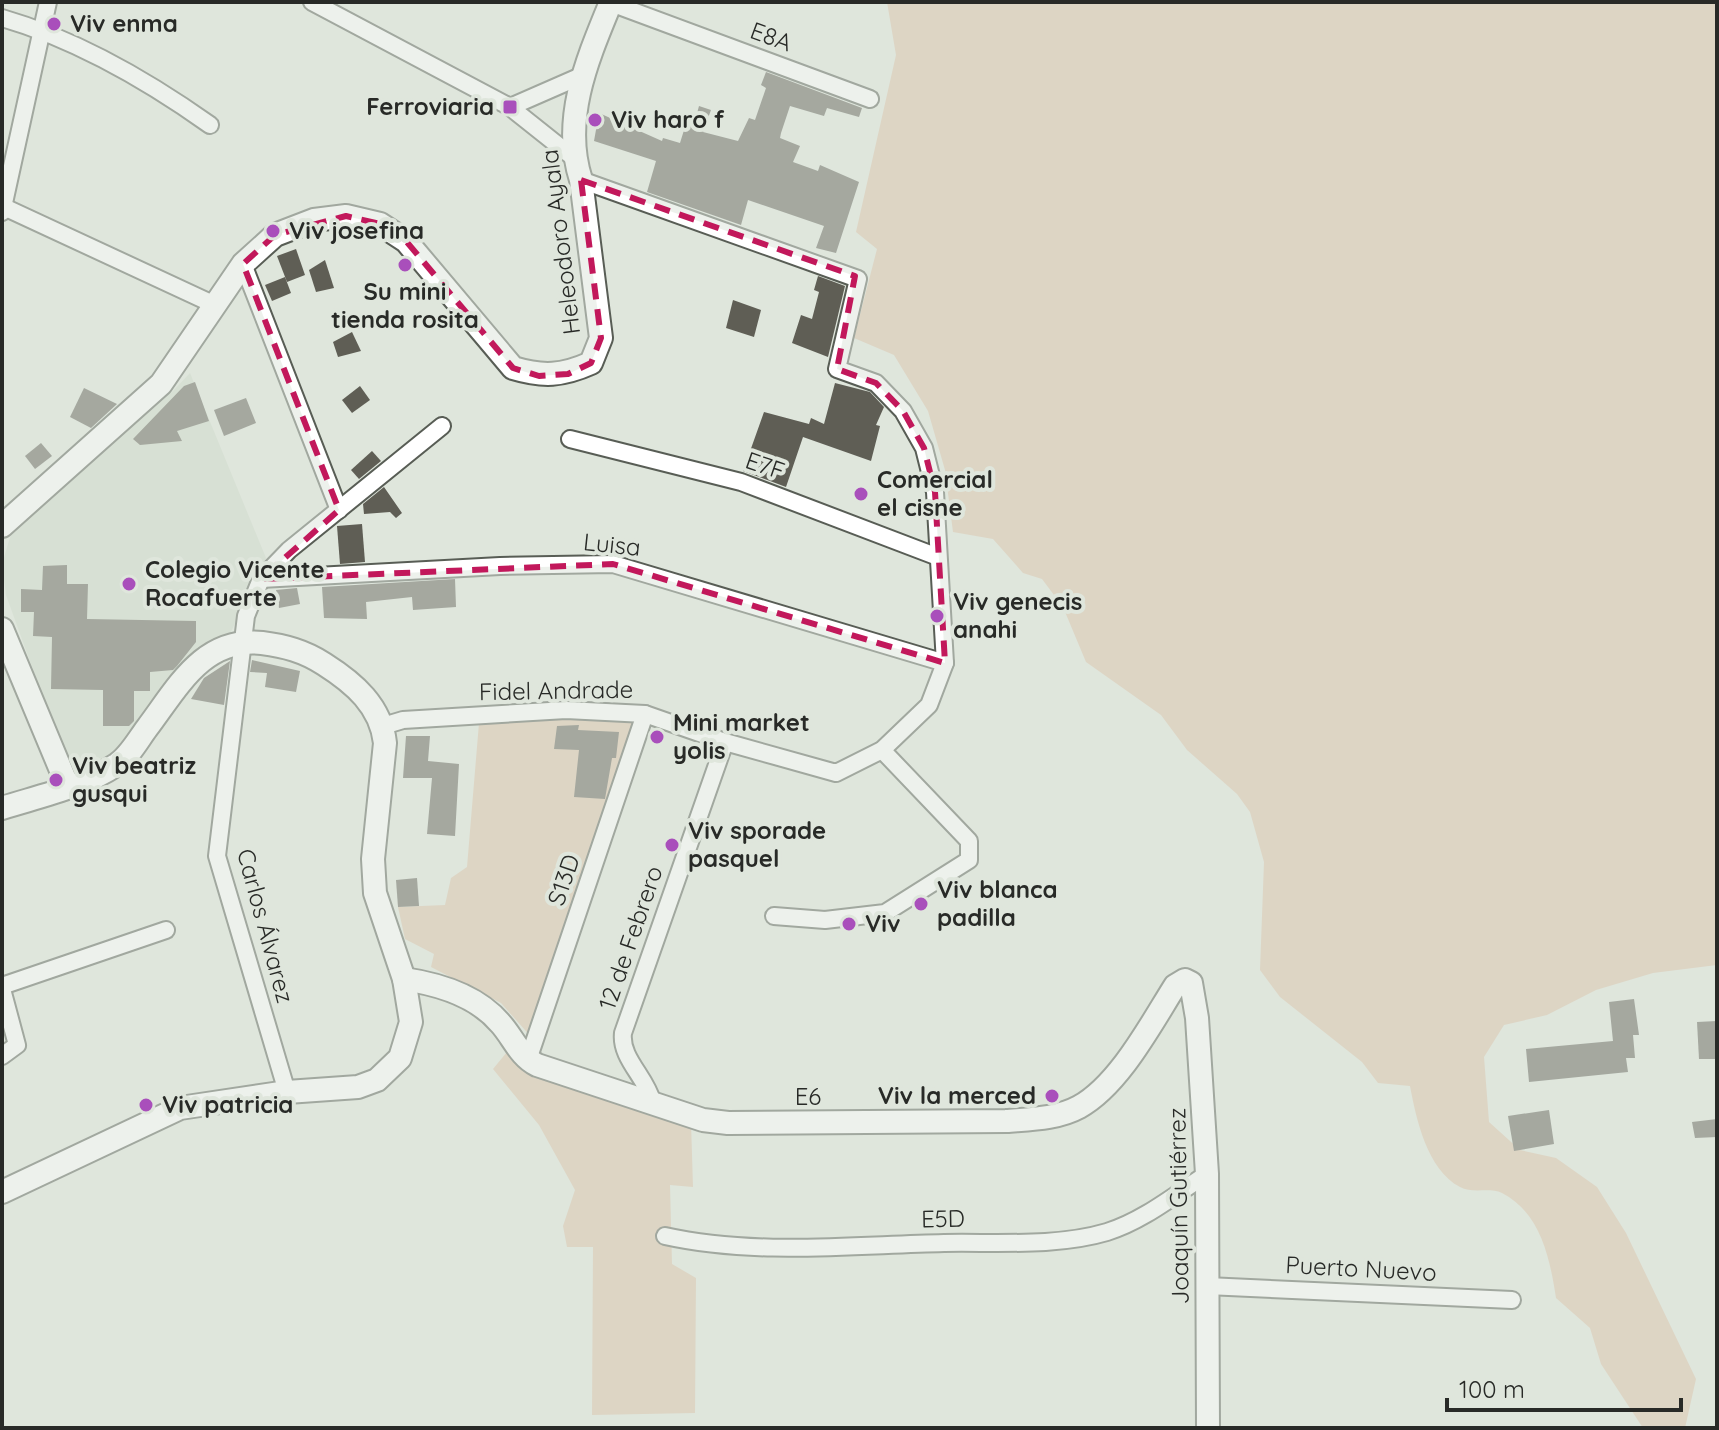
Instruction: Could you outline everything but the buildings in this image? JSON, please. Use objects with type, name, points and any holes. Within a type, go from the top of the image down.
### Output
[{"type":"street","points":[[48,2],[3,210],[215,305]]},
{"type":"street","points":[[312,2],[510,107],[574,158]]},
{"type":"street","name":"Heleodoro Ayala","points":[[2,526],[161,384],[243,264],[275,235],[314,220],[346,216],[380,224],[406,241],[513,368],[539,376],[568,374],[591,363],[601,338],[581,180],[574,158],[581,76],[611,2]]},
{"type":"street","name":"E8A","points":[[611,2],[870,99]]},
{"type":"street","points":[[2,18],[41,29],[174,99],[210,125]]},
{"type":"street","points":[[510,107],[581,76]]},
{"type":"street","name":"Fidel Andrade","points":[[383,726],[403,720],[566,710],[645,714],[725,742],[840,772],[882,750],[929,705],[945,663],[935,492],[924,448],[903,411],[876,383],[837,369],[859,282],[855,276],[581,180]]},
{"type":"street","points":[[243,264],[339,510]]},
{"type":"street","name":"Carlos Álvarez","points":[[287,1092],[217,856],[246,616],[261,579],[289,550],[442,426]]},
{"type":"street","name":"E7F","points":[[570,439],[741,482],[938,557]]},
{"type":"street","name":"Luisa","points":[[261,579],[500,566],[613,564],[945,663]]},
{"type":"street","points":[[2,629],[68,787]]},
{"type":"street","points":[[2,808],[99,776],[120,763],[207,654],[242,641],[291,647],[320,661],[345,677],[373,706],[383,726],[385,743],[373,859],[375,893],[404,979],[411,1022],[400,1058],[377,1080],[358,1087],[287,1092],[180,1108],[2,1192]]},
{"type":"street","name":"S13D","points":[[528,1060],[645,714]]},
{"type":"street","name":"12 de Febrero","points":[[652,1101],[649,1089],[624,1050],[623,1033],[725,742]]},
{"type":"street","points":[[774,916],[825,920],[885,913],[963,867],[969,860],[969,841],[882,750]]},
{"type":"street","points":[[2,1056],[17,1045],[2,987],[166,930]]},
{"type":"street","points":[[404,979],[431,983],[470,999],[499,1021],[528,1060]]},
{"type":"street","name":"E6","points":[[528,1060],[703,1120],[728,1123],[1006,1121],[1052,1117],[1078,1107],[1099,1091],[1133,1051],[1175,986],[1185,980],[1191,983]]},
{"type":"street","name":"Joaquín Gutiérrez","points":[[1191,983],[1197,1018],[1207,1174],[1208,1428]]},
{"type":"street","name":"E5D","points":[[665,1236],[697,1243],[789,1247],[1038,1241],[1108,1232],[1155,1209],[1207,1174]]},
{"type":"street","name":"Puerto Nuevo","points":[[1207,1286],[1512,1300]]},
{"type":"highlighted area","points":[[581,180],[855,276],[837,369],[876,383],[903,411],[924,448],[935,492],[945,663],[613,564],[261,579],[339,510],[243,264],[275,235],[346,216],[380,224],[406,241],[513,368],[539,376],[568,374],[591,363],[601,338]]},
{"type":"shaded area","points":[[887,2],[1717,2],[1717,965],[1653,973],[1596,990],[1547,1015],[1504,1025],[1484,1057],[1489,1122],[1520,1150],[1556,1158],[1597,1187],[1626,1233],[1696,1379],[1685,1428],[1643,1428],[1601,1364],[1590,1328],[1556,1298],[1547,1253],[1535,1225],[1526,1212],[1502,1193],[1465,1189],[1439,1169],[1425,1142],[1410,1086],[1378,1083],[1362,1062],[1280,997],[1260,970],[1264,862],[1250,812],[1237,794],[1187,750],[1161,715],[1086,662],[1063,607],[1042,579],[1023,573],[993,539],[953,532],[945,470],[928,411],[894,355],[854,338],[877,249],[856,232],[896,55]]},
{"type":"shaded area","name":"Colegio Vicente Rocafuerte","points":[[190,373],[266,558],[229,636],[116,758],[74,773],[67,764],[6,595],[2,564],[18,511],[173,391]]},
{"type":"shaded area","points":[[611,715],[636,724],[532,1038],[501,1003],[431,967],[434,954],[405,939],[398,907],[445,905],[451,878],[467,867],[479,723]]},
{"type":"shaded area","points":[[507,1052],[691,1122],[693,1187],[670,1185],[672,1264],[696,1278],[695,1413],[592,1415],[593,1247],[567,1247],[563,1226],[575,1190],[539,1125],[493,1069]]},
{"type":"place","name":"Viv enma","points":[[54,24]]},
{"type":"place","name":"Ferroviaria","points":[[510,107]]},
{"type":"place","name":"Viv haro f","points":[[595,120]]},
{"type":"place","name":"Viv josefina","points":[[273,231]]},
{"type":"place","name":"Su mini tienda rosita","points":[[405,265]]},
{"type":"place","name":"Comercial el cisne","points":[[861,494]]},
{"type":"place","name":"Colegio Vicente Rocafuerte","points":[[129,584]]},
{"type":"place","name":"Viv genecis anahi","points":[[937,616]]},
{"type":"place","name":"Mini market yolis","points":[[657,737]]},
{"type":"place","name":"Viv beatriz gusqui","points":[[56,780]]},
{"type":"place","name":"Viv sporade pasquel","points":[[672,845]]},
{"type":"place","name":"Viv blanca padilla","points":[[921,904]]},
{"type":"place","name":"Viv","points":[[849,924]]},
{"type":"place","name":"Viv la merced","points":[[1052,1096]]},
{"type":"place","name":"Viv patricia","points":[[146,1105]]}]
